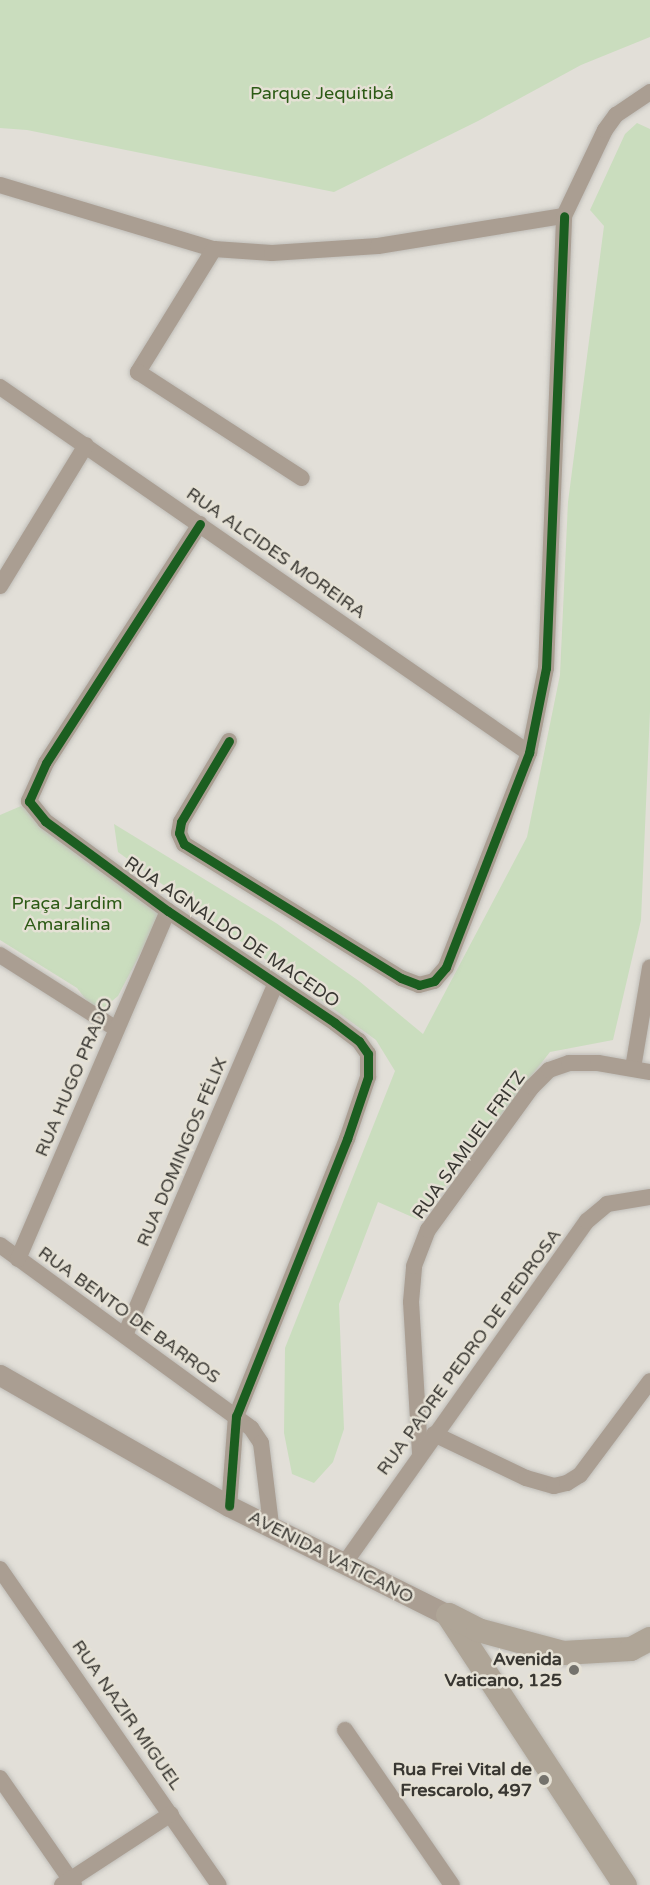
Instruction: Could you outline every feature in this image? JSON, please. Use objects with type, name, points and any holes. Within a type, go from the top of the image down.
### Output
[{"type":"main road","name":"AVENIDA VATICANO","points":[[448,1615],[478,1630],[563,1653],[599,1654],[648,1644]]},
{"type":"main road","points":[[448,1615],[625,1885]]},
{"type":"street","points":[[230,741],[181,822],[179,833],[184,844],[418,985],[434,981],[446,967],[529,753],[546,668],[564,216],[605,130],[616,115],[650,92]]},
{"type":"street","points":[[0,185],[214,249],[272,253],[378,246],[564,216]]},
{"type":"street","points":[[214,249],[138,372],[302,478]]},
{"type":"street","name":"RUA ALCIDES MOREIRA","points":[[0,387],[529,753]]},
{"type":"street","points":[[0,586],[86,445]]},
{"type":"street","name":"RUA AGNALDO DE MACEDO","points":[[200,524],[46,763],[29,801],[45,821],[168,911],[359,1041],[368,1054],[368,1077],[337,1167],[236,1416]]},
{"type":"street","name":"RUA HUGO PRADO","points":[[18,1259],[115,1028],[168,911]]},
{"type":"street","points":[[0,955],[115,1028]]},
{"type":"street","points":[[633,1068],[650,967]]},
{"type":"street","name":"RUA DOMINGOS FÉLIX","points":[[125,1335],[275,985]]},
{"type":"street","name":"RUA SAMUEL FRITZ","points":[[420,1453],[411,1302],[414,1266],[428,1230],[532,1088],[549,1070],[568,1064],[598,1063],[650,1072]]},
{"type":"street","name":"RUA PADRE PEDRO DE PEDROSA","points":[[344,1564],[420,1453],[587,1221],[607,1204],[650,1197]]},
{"type":"street","name":"RUA BENTO DE BARROS","points":[[0,1245],[236,1416],[261,1443],[271,1525]]},
{"type":"street","name":"AVENIDA VATICANO","points":[[0,1375],[229,1506],[448,1615]]},
{"type":"street","points":[[434,1434],[526,1478],[554,1486],[567,1483],[580,1475],[650,1381]]},
{"type":"street","points":[[229,1506],[236,1416]]},
{"type":"street","name":"RUA NAZIR MIGUEL","points":[[0,1569],[219,1885]]},
{"type":"street","points":[[345,1730],[452,1885]]},
{"type":"street","points":[[0,1779],[69,1883],[171,1814]]},
{"type":"green space","name":"Parque Jequitibá","points":[[0,0],[650,0],[650,37],[581,65],[478,121],[334,192],[27,130],[0,128]]},
{"type":"green space","points":[[637,123],[650,129],[650,711],[641,920],[613,1040],[550,1052],[419,1220],[378,1202],[339,1304],[344,1429],[333,1462],[314,1483],[292,1474],[284,1433],[285,1348],[395,1071],[376,1040],[118,852],[114,824],[276,923],[359,981],[423,1034],[527,837],[560,675],[568,502],[604,226],[590,210],[625,134]]},
{"type":"green space","name":"Praça Jardim Amaralina","points":[[21,806],[162,912],[118,996],[100,1011],[91,1006],[77,988],[0,940],[0,815]]},
{"type":"cycle path","points":[[229,741],[181,822],[179,833],[184,844],[401,978],[419,985],[434,981],[446,967],[529,753],[546,668],[564,216]]},
{"type":"cycle path","points":[[200,524],[46,763],[29,801],[45,821],[168,911],[335,1023],[359,1041],[368,1054],[368,1077],[347,1139],[236,1416],[229,1506]]},
{"type":"place","name":"Avenida Vaticano, 125","points":[[574,1670]]},
{"type":"place","name":"Rua Frei Vital de Frescarolo, 497","points":[[544,1780]]}]
